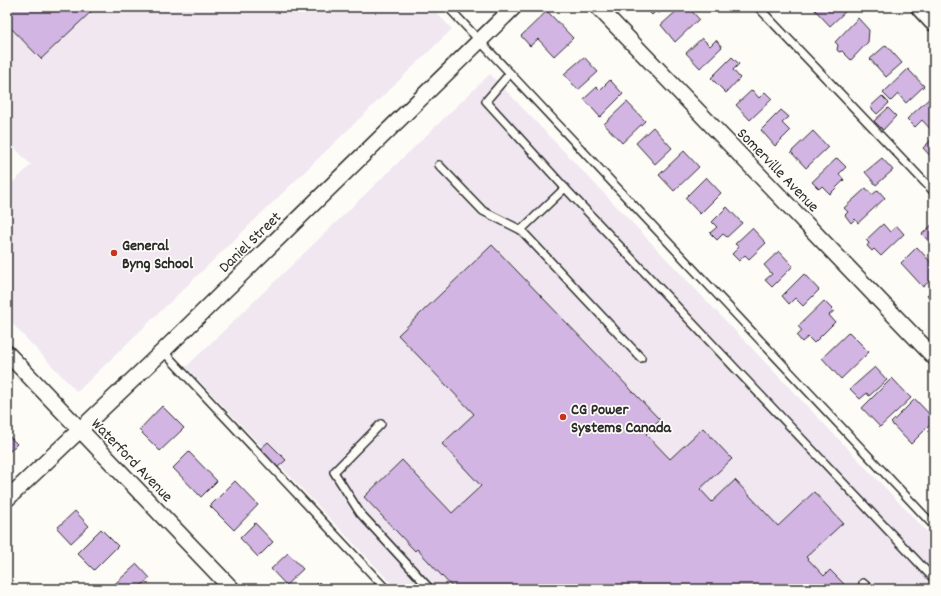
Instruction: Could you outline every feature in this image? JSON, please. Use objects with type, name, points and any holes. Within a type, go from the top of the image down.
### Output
[{"type":"street","name":"Daniel Street","points":[[7,499],[163,351],[514,7]]},
{"type":"street","name":"Somerville Avenue","points":[[598,7],[934,357]]},
{"type":"street","points":[[922,7],[934,20]]},
{"type":"street","name":"Waterford Avenue","points":[[7,354],[232,589]]},
{"type":"lane","points":[[448,7],[934,526]]},
{"type":"lane","points":[[758,7],[934,192]]},
{"type":"lane","points":[[510,73],[486,101],[565,188],[934,579]]},
{"type":"lane","points":[[439,165],[483,211],[521,230],[641,358]]},
{"type":"lane","points":[[521,230],[565,188]]},
{"type":"lane","points":[[163,351],[386,589]]},
{"type":"lane","points":[[381,424],[334,472],[360,513],[430,589]]},
{"type":"lane","points":[[864,583],[870,589]]},
{"type":"shaded area","name":"General Byng School","points":[[7,7],[431,7],[452,29],[77,392],[7,318],[7,188],[31,165],[7,140]]},
{"type":"shaded area","points":[[490,74],[934,539],[934,589],[397,589],[186,367]]},
{"type":"building","points":[[7,7],[96,7],[41,59],[7,24]]},
{"type":"building","points":[[645,7],[666,7],[659,13],[656,11],[652,15]]},
{"type":"building","points":[[681,7],[688,7],[699,19],[675,42],[661,25]]},
{"type":"building","points":[[816,7],[846,7],[848,9],[830,26],[814,9]]},
{"type":"building","points":[[547,11],[573,38],[554,56],[538,39],[530,46],[521,36]]},
{"type":"building","points":[[858,18],[869,30],[868,42],[851,60],[842,51],[839,52],[837,50],[838,45],[835,42]]},
{"type":"building","points":[[702,38],[710,46],[716,40],[722,47],[700,68],[686,53]]},
{"type":"building","points":[[886,45],[902,63],[886,77],[870,59]]},
{"type":"building","points":[[584,57],[598,72],[578,90],[564,74]]},
{"type":"building","points":[[732,57],[739,64],[733,70],[740,78],[726,93],[711,78]]},
{"type":"building","points":[[908,69],[924,86],[906,103],[898,94],[891,101],[883,93]]},
{"type":"building","points":[[610,80],[623,94],[600,117],[584,99],[597,87],[600,90]]},
{"type":"building","points":[[752,90],[759,98],[765,92],[772,99],[750,120],[736,105]]},
{"type":"building","points":[[882,96],[889,103],[877,114],[870,107]]},
{"type":"building","points":[[932,96],[934,98],[934,133],[922,120],[915,127],[907,119]]},
{"type":"building","points":[[627,102],[645,121],[622,143],[604,124]]},
{"type":"building","points":[[888,108],[896,116],[883,130],[874,121]]},
{"type":"building","points":[[781,110],[789,117],[782,123],[790,131],[775,146],[761,130]]},
{"type":"building","points":[[653,127],[672,148],[655,164],[636,143]]},
{"type":"building","points":[[813,131],[828,147],[806,168],[791,152]]},
{"type":"building","points":[[934,137],[934,160],[923,148]]},
{"type":"building","points":[[684,151],[699,167],[674,191],[659,175]]},
{"type":"building","points":[[837,158],[846,167],[839,174],[844,180],[830,194],[822,186],[819,189],[812,182]]},
{"type":"building","points":[[882,158],[893,170],[876,185],[865,172]]},
{"type":"building","points":[[706,177],[721,193],[700,214],[685,198]]},
{"type":"building","points":[[866,188],[872,195],[878,190],[885,198],[858,223],[855,219],[851,223],[845,215],[848,212],[844,208]]},
{"type":"building","points":[[727,207],[742,223],[727,237],[723,234],[717,240],[710,233],[717,227],[712,222]]},
{"type":"building","points":[[934,223],[934,247],[922,234]]},
{"type":"building","points":[[883,224],[890,232],[897,226],[904,234],[881,256],[874,249],[872,251],[867,246],[869,243],[866,240]]},
{"type":"building","points":[[752,228],[766,243],[749,259],[745,255],[739,261],[732,254],[739,247],[735,244]]},
{"type":"building","name":"CG Power Systems Canada","points":[[492,245],[660,420],[646,434],[670,459],[703,428],[732,459],[700,489],[712,502],[735,480],[778,526],[814,492],[843,523],[806,557],[824,576],[830,570],[844,584],[839,589],[454,589],[417,549],[415,551],[364,497],[402,460],[452,513],[481,486],[442,444],[474,414],[398,335]]},
{"type":"building","points":[[917,247],[934,266],[934,277],[923,287],[901,263]]},
{"type":"building","points":[[779,251],[793,266],[772,287],[765,280],[772,274],[764,265]]},
{"type":"building","points":[[804,274],[819,290],[803,306],[795,298],[789,304],[782,296]]},
{"type":"building","points":[[934,288],[934,303],[927,295]]},
{"type":"building","points":[[824,301],[834,311],[829,315],[835,322],[814,343],[808,337],[802,342],[797,336],[802,331],[798,326]]},
{"type":"building","points":[[849,332],[869,352],[841,379],[822,358]]},
{"type":"building","points":[[875,367],[887,380],[869,396],[867,393],[860,399],[850,389]]},
{"type":"building","points":[[892,378],[911,398],[880,427],[862,408]]},
{"type":"building","points":[[915,399],[934,419],[934,421],[911,444],[891,423]]},
{"type":"building","points":[[162,406],[184,428],[160,451],[139,430]]},
{"type":"building","points":[[7,434],[17,444],[7,454]]},
{"type":"building","points":[[268,442],[286,460],[277,468],[259,450]]},
{"type":"building","points":[[189,452],[217,481],[201,497],[173,468]]},
{"type":"building","points":[[235,481],[258,505],[234,530],[210,506]]},
{"type":"building","points":[[75,511],[89,526],[71,543],[57,528]]},
{"type":"building","points":[[255,523],[273,542],[258,557],[240,538]]},
{"type":"building","points":[[101,529],[118,546],[94,570],[77,553]]},
{"type":"building","points":[[288,553],[303,569],[286,585],[271,569]]},
{"type":"building","points":[[137,564],[150,578],[137,589],[109,589]]},
{"type":"building","points":[[319,582],[325,589],[312,589]]},
{"type":"place","name":"General Byng School","points":[[114,253]]},
{"type":"place","name":"CG Power Systems Canada","points":[[563,417]]}]
